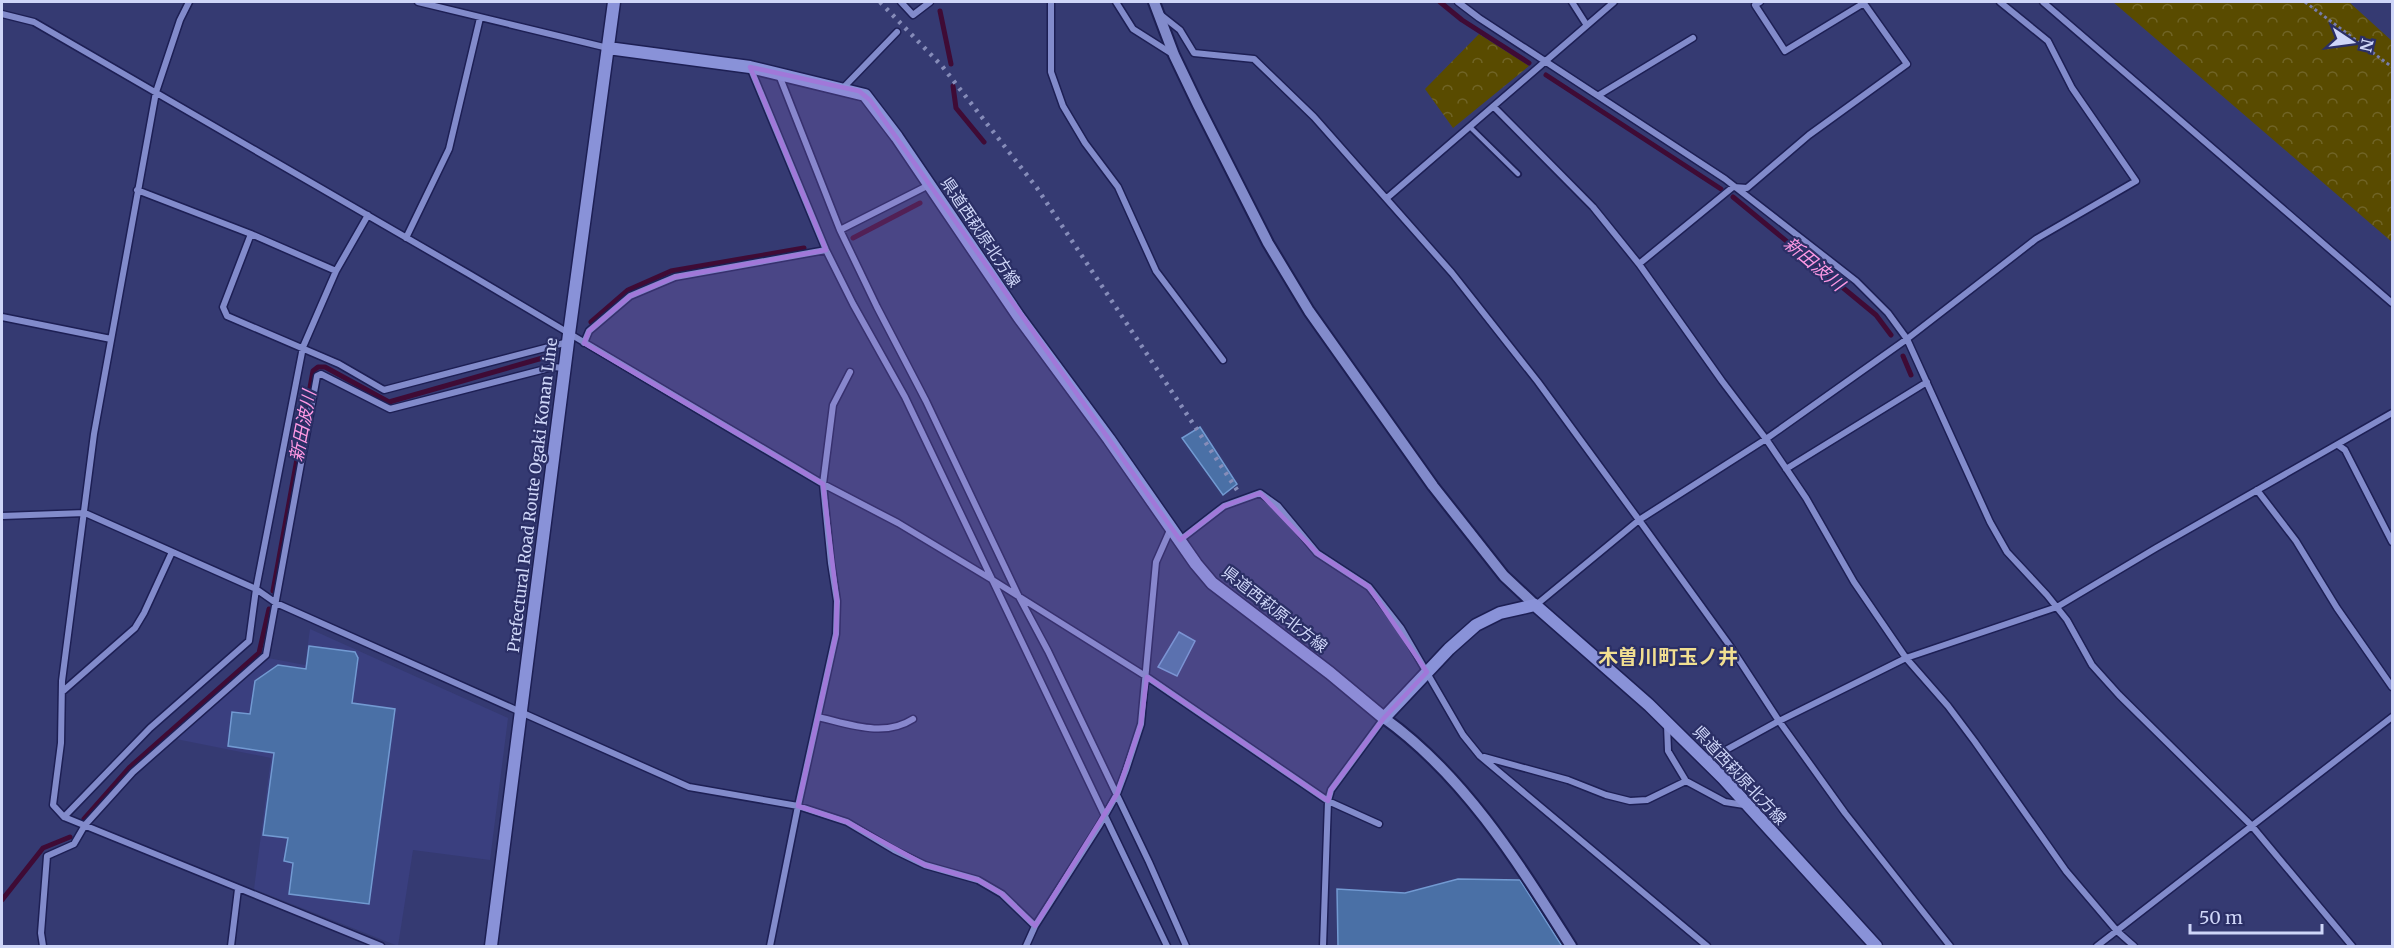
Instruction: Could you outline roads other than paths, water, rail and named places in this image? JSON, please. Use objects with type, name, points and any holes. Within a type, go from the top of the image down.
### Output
[{"type":"main road","points":[[608,48],[614,2]]},
{"type":"main road","name":"県道西萩原北方線","points":[[608,48],[779,73],[859,91],[870,100],[1019,317],[1212,583],[1384,718]]},
{"type":"main road","name":"Prefectural Road Route Ogaki Konan Line","points":[[491,946],[608,48]]},
{"type":"main road","points":[[1384,718],[1476,625],[1500,614],[1535,605]]},
{"type":"main road","name":"県道西萩原北方線","points":[[1535,605],[1586,648],[1706,761],[1876,946]]},
{"type":"street","points":[[189,2],[180,20],[156,92],[94,434],[62,692],[61,743],[53,805],[64,817],[381,946]]},
{"type":"street","points":[[418,2],[608,48]]},
{"type":"street","points":[[901,2],[913,15],[930,2]]},
{"type":"street","points":[[1051,2],[1051,72],[1063,106],[1085,143],[1118,187],[1156,271],[1223,360]]},
{"type":"street","points":[[1116,2],[1133,29],[1174,55]]},
{"type":"street","points":[[1154,2],[1174,55],[1268,243],[1309,311],[1433,486],[1504,576],[1535,605],[1639,520],[1766,439],[1907,339],[2036,238],[2136,181],[2072,88],[2048,41],[2000,2]]},
{"type":"street","points":[[1458,2],[1725,179],[1856,281],[1888,313],[1907,339],[1990,522],[2007,552],[2067,620],[2092,665],[2118,695],[2251,825],[2352,946]]},
{"type":"street","points":[[1572,2],[1586,24]]},
{"type":"street","points":[[1387,198],[1614,2]]},
{"type":"street","points":[[1639,264],[1733,187],[1748,188],[1809,135],[1907,64],[1864,2],[1785,51],[1755,5],[1760,2]]},
{"type":"street","points":[[2043,2],[2392,303]]},
{"type":"street","points":[[2,14],[34,22],[368,215],[569,338],[584,343],[823,484],[898,523],[1018,595],[1146,677],[1328,801],[1379,824]]},
{"type":"street","points":[[1159,14],[1180,30],[1194,53],[1254,59],[1314,117],[1452,273],[1538,382],[1639,520],[1730,646],[1779,721],[1845,813],[1950,946]]},
{"type":"street","points":[[406,238],[449,149],[480,18]]},
{"type":"street","points":[[843,88],[897,32]]},
{"type":"street","points":[[1599,95],[1693,38]]},
{"type":"street","points":[[750,68],[826,250],[905,397],[1167,946]]},
{"type":"street","points":[[779,73],[840,230],[926,401],[1018,595],[1048,651],[1084,730],[1117,794],[1186,946]]},
{"type":"street","points":[[1494,107],[1593,207],[1639,264],[1806,498],[1854,582],[1906,658],[1948,706],[2066,871],[2117,931],[2134,946]]},
{"type":"street","points":[[840,230],[929,185]]},
{"type":"street","points":[[137,190],[252,234],[336,271]]},
{"type":"street","points":[[64,817],[150,728],[249,641],[256,589],[303,347],[336,271],[368,215]]},
{"type":"street","points":[[252,234],[223,307],[226,316],[303,347],[339,364],[384,390],[569,338]]},
{"type":"street","points":[[584,343],[589,331],[630,296],[675,277],[826,250]]},
{"type":"street","points":[[2,316],[111,339]]},
{"type":"street","points":[[43,946],[40,933],[47,856],[74,844],[85,825],[133,772],[266,655],[317,376],[321,374],[390,409],[553,367],[565,368]]},
{"type":"street","points":[[770,946],[836,634],[837,601],[823,484],[833,405],[850,372]]},
{"type":"street","points":[[1786,469],[1927,382]]},
{"type":"street","points":[[1706,761],[1779,721],[1906,658],[2057,608],[2392,413]]},
{"type":"street","points":[[2338,445],[2345,450],[2392,542]]},
{"type":"street","points":[[2257,490],[2296,541],[2337,608],[2392,687]]},
{"type":"street","points":[[1180,540],[1224,506],[1260,493],[1278,507],[1317,553],[1369,587],[1401,628],[1463,735],[1480,756],[1707,946]]},
{"type":"street","points":[[2,516],[85,513],[256,589],[276,603],[521,710],[689,787],[798,806],[847,822],[894,850],[925,865],[978,880],[1002,894],[1035,926]]},
{"type":"street","points":[[1026,946],[1035,926],[1117,794],[1141,724],[1156,562],[1171,528]]},
{"type":"street","points":[[62,692],[135,628],[144,614],[172,552]]},
{"type":"street","points":[[818,717],[884,730],[905,725],[914,719]]},
{"type":"street","points":[[2097,946],[2392,717]]},
{"type":"street","points":[[1323,946],[1328,801],[1331,790],[1384,718],[1408,735],[1468,799],[1514,858],[1571,946]]},
{"type":"street","points":[[1667,723],[1668,751],[1686,781],[1725,802],[1748,806]]},
{"type":"street","points":[[1480,756],[1568,780],[1605,795],[1630,801],[1647,800],[1686,781]]},
{"type":"street","points":[[231,946],[238,889]]},
{"type":"lane","points":[[1470,127],[1518,174]]},
{"type":"waterway","name":"新田波川","points":[[1440,2],[1462,20],[1529,63]]},
{"type":"waterway","name":"新田波川","points":[[940,11],[951,64]]},
{"type":"waterway","name":"新田波川","points":[[1546,75],[1721,189]]},
{"type":"waterway","name":"新田波川","points":[[953,86],[956,108],[984,142]]},
{"type":"waterway","name":"新田波川","points":[[1733,197],[1876,315],[1891,335]]},
{"type":"waterway","name":"新田波川","points":[[853,238],[920,203]]},
{"type":"waterway","name":"新田波川","points":[[591,322],[628,290],[671,271],[804,248]]},
{"type":"waterway","name":"新田波川","points":[[273,591],[313,371],[318,367],[325,367],[389,402],[553,355]]},
{"type":"waterway","name":"新田波川","points":[[1903,356],[1911,375]]},
{"type":"waterway","name":"新田波川","points":[[84,819],[130,767],[259,653],[269,609]]},
{"type":"waterway","name":"新田波川","points":[[2,900],[43,848],[70,837]]},
{"type":"railway","points":[[880,2],[942,66],[1037,188],[1237,490]]},
{"type":"district","name":"木曽川町玉ノ井","points":[[1668,657]]}]
